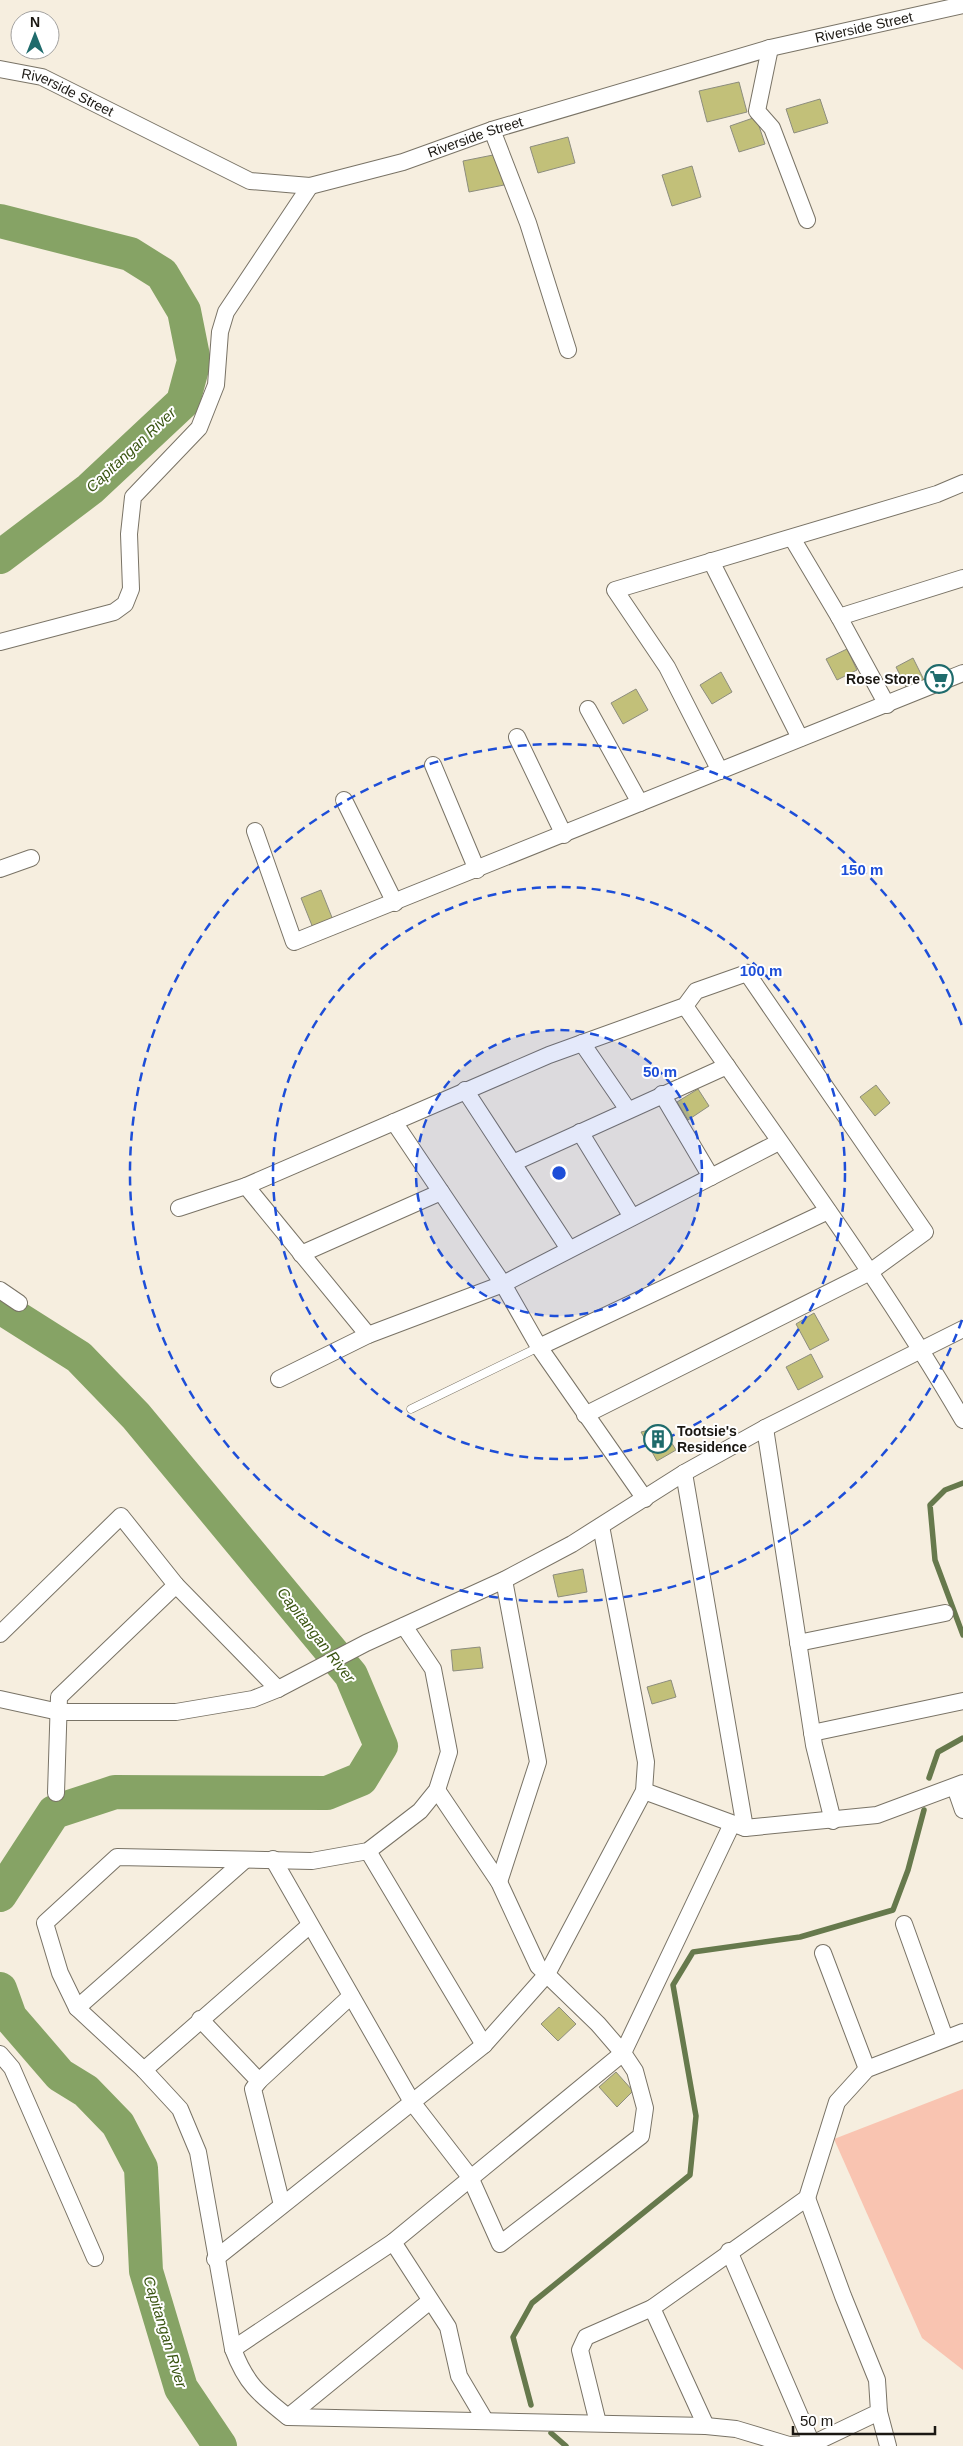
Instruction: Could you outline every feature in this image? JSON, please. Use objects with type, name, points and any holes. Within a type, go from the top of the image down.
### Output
[{"type":"street","name":"Riverside Street","points":[[0,69],[42,77],[250,181],[310,186],[403,162],[492,130],[770,48],[963,5]]},
{"type":"street","points":[[770,48],[757,111],[772,128],[807,220]]},
{"type":"street","points":[[492,130],[528,223],[568,350]]},
{"type":"street","points":[[0,642],[114,612],[125,604],[131,589],[129,534],[133,497],[199,428],[216,385],[220,332],[226,312],[310,186]]},
{"type":"street","points":[[720,770],[667,667],[615,590],[936,494],[963,483]]},
{"type":"street","points":[[792,538],[839,617],[887,705]]},
{"type":"street","points":[[711,560],[800,738]]},
{"type":"street","points":[[839,617],[963,578]]},
{"type":"street","points":[[255,831],[294,942],[963,673]]},
{"type":"street","points":[[588,708],[640,803]]},
{"type":"street","points":[[517,737],[564,835]]},
{"type":"street","points":[[433,764],[477,870]]},
{"type":"street","points":[[344,800],[395,903]]},
{"type":"street","points":[[0,868],[31,858]]},
{"type":"street","points":[[179,1208],[246,1186],[465,1090],[582,1042],[684,1006],[696,991],[747,973],[924,1232],[870,1272],[585,1416]]},
{"type":"street","points":[[684,1006],[922,1349],[963,1420]]},
{"type":"street","points":[[582,1042],[628,1110]]},
{"type":"street","points":[[514,1163],[727,1066]]},
{"type":"street","points":[[465,1090],[569,1249]]},
{"type":"street","points":[[662,1094],[711,1177]]},
{"type":"street","points":[[394,1122],[503,1284],[539,1346],[585,1416],[644,1499]]},
{"type":"street","points":[[580,1132],[632,1217]]},
{"type":"street","points":[[279,1379],[368,1335],[503,1284],[779,1142]]},
{"type":"street","points":[[246,1186],[368,1335]]},
{"type":"street","points":[[301,1254],[441,1192]]},
{"type":"street","points":[[539,1346],[828,1211]]},
{"type":"street","points":[[0,1290],[19,1302]]},
{"type":"street","points":[[0,1699],[59,1712],[176,1712],[253,1699],[278,1689],[366,1643],[504,1580],[600,1526],[684,1473],[764,1428],[963,1329]]},
{"type":"street","points":[[764,1428],[812,1733],[833,1821]]},
{"type":"street","points":[[233,2349],[393,2242],[470,2177],[623,2054],[739,1826],[684,1473]]},
{"type":"street","points":[[0,1634],[121,1516],[176,1585],[278,1689]]},
{"type":"street","points":[[215,2259],[484,2045],[547,1974],[644,1791],[646,1762],[600,1526]]},
{"type":"street","points":[[499,1882],[538,1762],[504,1580]]},
{"type":"street","points":[[56,1794],[59,1697],[176,1585]]},
{"type":"street","points":[[798,1643],[946,1614]]},
{"type":"street","points":[[404,1626],[433,1669],[449,1752],[437,1790],[420,1811],[368,1851],[312,1860],[117,1857],[45,1923],[60,1973],[77,2008],[144,2070],[180,2110],[198,2152],[215,2259],[233,2349],[241,2372],[262,2396],[288,2417],[706,2426],[736,2429],[790,2445],[812,2444],[879,2412]]},
{"type":"street","points":[[812,1733],[963,1701]]},
{"type":"street","points":[[644,1791],[739,1826],[833,1821],[878,1815],[959,1785],[963,1810]]},
{"type":"street","points":[[273,1859],[412,2102],[470,2177],[500,2244],[641,2136],[644,2108],[635,2071],[598,2024],[538,1966],[499,1882],[437,1790]]},
{"type":"street","points":[[368,1851],[484,2045]]},
{"type":"street","points":[[77,2008],[245,1860]]},
{"type":"street","points":[[904,1924],[945,2038]]},
{"type":"street","points":[[144,2070],[200,2019],[310,1925]]},
{"type":"street","points":[[823,1953],[867,2069]]},
{"type":"street","points":[[282,2205],[253,2089],[259,2081],[351,1996]]},
{"type":"street","points":[[200,2019],[259,2081]]},
{"type":"street","points":[[887,2446],[879,2412],[877,2380],[843,2296],[807,2198],[837,2102],[867,2069],[963,2032]]},
{"type":"street","points":[[0,2054],[12,2068],[95,2258]]},
{"type":"street","points":[[598,2423],[580,2350],[586,2337],[652,2308],[729,2251],[807,2198]]},
{"type":"street","points":[[393,2242],[430,2302],[448,2327],[459,2376],[485,2420]]},
{"type":"street","points":[[729,2251],[812,2444]]},
{"type":"street","points":[[288,2417],[430,2302]]},
{"type":"street","points":[[652,2308],[706,2426]]},
{"type":"lane","points":[[411,1409],[539,1346]]},
{"type":"shaded area","points":[[963,2089],[963,2370],[922,2338],[834,2139]]},
{"type":"building","points":[[739,82],[747,112],[707,122],[699,91]]},
{"type":"building","points":[[820,99],[828,123],[794,133],[786,109]]},
{"type":"building","points":[[756,117],[765,144],[739,152],[730,126]]},
{"type":"building","points":[[568,137],[575,163],[538,173],[530,147]]},
{"type":"building","points":[[498,154],[504,185],[469,192],[463,161]]},
{"type":"building","points":[[692,166],[701,197],[672,206],[662,175]]},
{"type":"building","points":[[847,649],[857,670],[837,680],[826,659]]},
{"type":"building","points":[[913,658],[924,680],[907,689],[896,667]]},
{"type":"building","points":[[721,672],[732,692],[712,704],[700,685]]},
{"type":"building","points":[[636,689],[648,710],[623,724],[611,703]]},
{"type":"building","points":[[321,890],[333,920],[313,928],[301,898]]},
{"type":"building","points":[[876,1085],[890,1103],[875,1116],[860,1097]]},
{"type":"building","points":[[698,1089],[709,1106],[688,1120],[677,1102]]},
{"type":"building","points":[[814,1313],[829,1340],[810,1350],[796,1324]]},
{"type":"building","points":[[811,1354],[823,1377],[798,1390],[786,1367]]},
{"type":"building","name":"Tootsie's Residence","points":[[662,1427],[676,1450],[657,1461],[641,1432]]},
{"type":"building","points":[[583,1569],[587,1592],[558,1597],[553,1575]]},
{"type":"building","points":[[480,1647],[483,1668],[453,1671],[451,1650]]},
{"type":"building","points":[[671,1680],[676,1697],[652,1704],[647,1687]]},
{"type":"building","points":[[559,2007],[576,2024],[558,2041],[541,2024]]},
{"type":"building","points":[[616,2072],[633,2091],[617,2107],[599,2087]]},
{"type":"waterway","name":"Capitangan River","points":[[0,221],[130,254],[162,274],[184,311],[194,361],[183,402],[90,489],[0,557]]},
{"type":"waterway","name":"Capitangan River","points":[[0,1307],[79,1357],[136,1416],[351,1675],[381,1746],[361,1779],[327,1793],[115,1792],[54,1812],[0,1895]]},
{"type":"waterway","points":[[963,1483],[945,1490],[930,1505],[935,1560],[963,1635]]},
{"type":"waterway","points":[[929,1778],[938,1752],[963,1738]]},
{"type":"waterway","points":[[531,2405],[513,2337],[532,2303],[690,2175],[696,2116],[673,1985],[693,1952],[800,1937],[893,1910],[908,1870],[924,1810]]},
{"type":"waterway","name":"Capitangan River","points":[[0,1989],[10,2017],[60,2075],[86,2091],[118,2124],[141,2168],[146,2271],[181,2388],[220,2446]]},
{"type":"waterway","points":[[551,2433],[566,2446]]},
{"type":"place","name":"Rose Store","points":[[939,679]]},
{"type":"place","name":"Tootsie's Residence","points":[[658,1439]]}]
